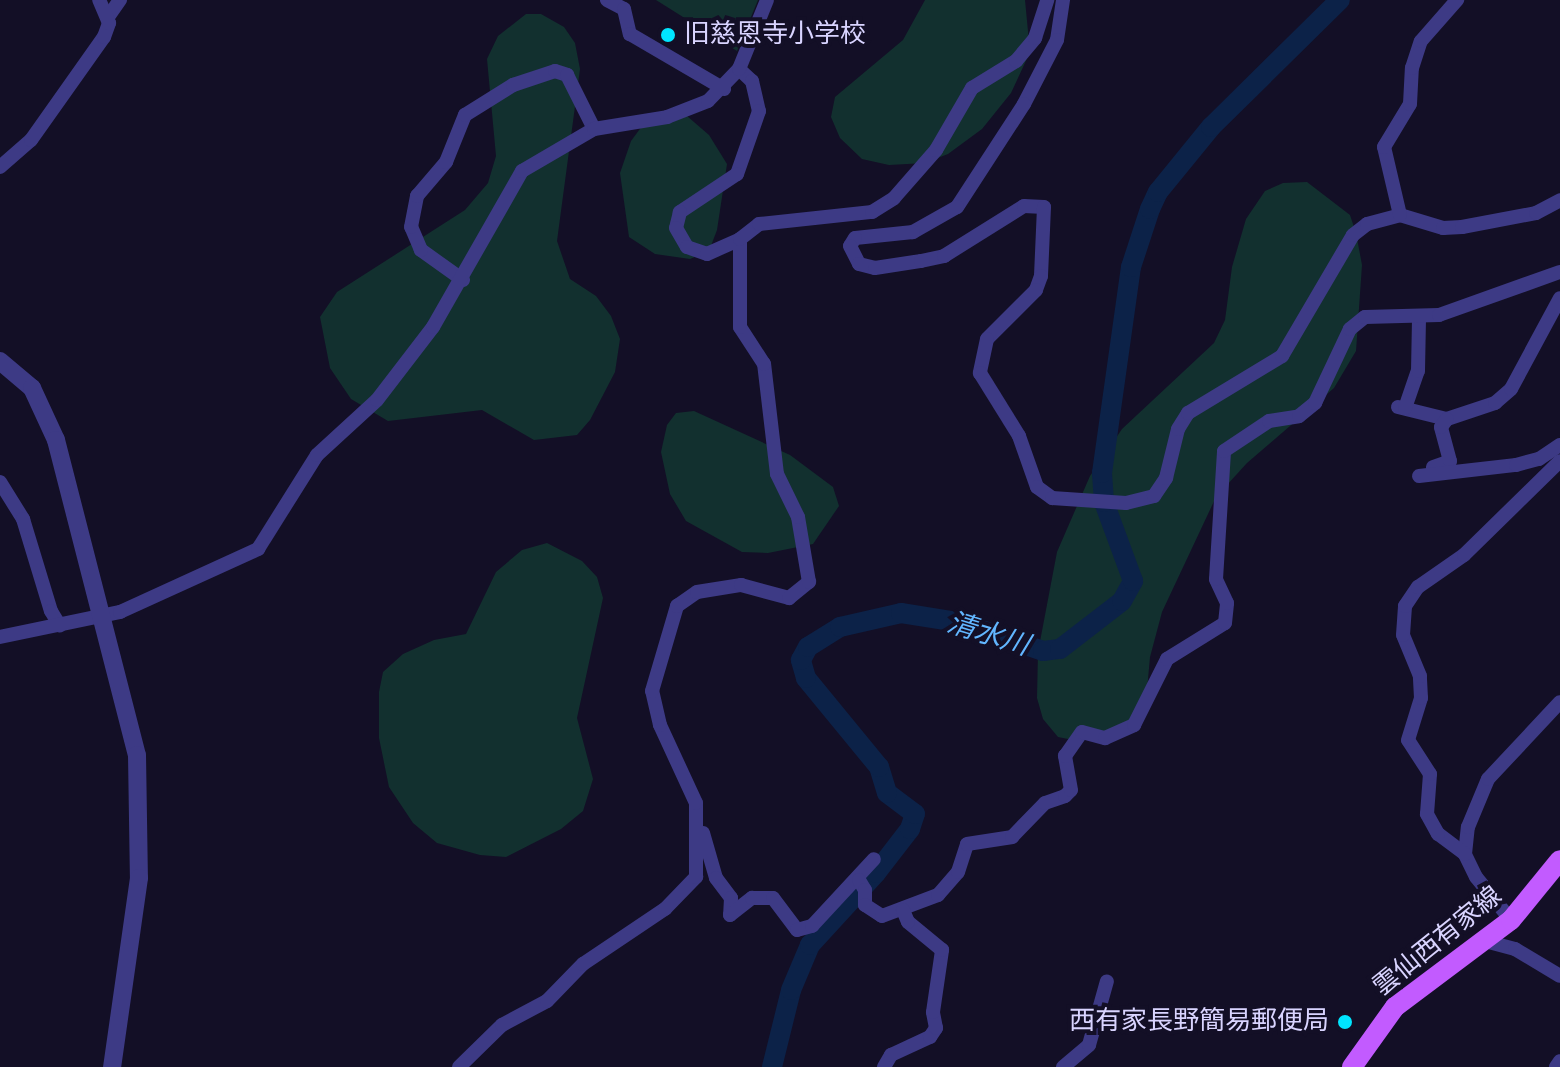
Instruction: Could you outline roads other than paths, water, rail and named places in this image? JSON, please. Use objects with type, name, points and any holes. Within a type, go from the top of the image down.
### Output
[{"type":"main road","name":"雲仙西有家線","points":[[1352,1067],[1395,1007],[1511,920],[1560,860]]},
{"type":"street","points":[[99,0],[108,17]]},
{"type":"street","points":[[0,167],[31,140],[104,37],[108,17],[120,0]]},
{"type":"street","points":[[607,0],[624,9],[630,34],[724,89]]},
{"type":"street","points":[[0,637],[103,618],[247,556],[266,541],[317,455],[395,379],[463,280],[522,171],[594,129],[686,111],[724,89],[739,69],[767,0]]},
{"type":"street","points":[[739,69],[752,81],[759,111],[737,174],[680,212],[676,228],[687,247],[707,254],[740,239],[759,224],[872,212],[894,198],[936,150],[972,88],[1016,61],[1035,38],[1047,0]]},
{"type":"street","points":[[1063,0],[1057,40],[1031,92],[957,207],[913,232],[855,238],[850,246],[859,264],[875,268],[921,261],[944,256],[1024,206],[1044,207],[1041,276],[1036,290],[987,339],[980,373],[1019,436],[1037,487],[1052,498],[1126,503],[1161,489],[1178,429],[1188,413],[1282,356],[1353,235],[1378,218],[1400,215],[1443,228],[1462,227],[1536,213],[1560,200]]},
{"type":"street","points":[[1400,215],[1384,147],[1410,104],[1412,68],[1421,41],[1457,0]]},
{"type":"street","points":[[463,280],[421,250],[411,227],[417,196],[446,162],[465,115],[513,85],[555,71],[567,75],[594,129]]},
{"type":"street","points":[[740,239],[740,327],[764,364],[777,474],[798,517],[809,582],[789,598],[741,585],[697,592],[677,606],[652,691],[660,725],[696,803],[716,878],[731,898],[730,915],[752,898],[768,897],[778,902],[792,927],[805,929],[861,884],[874,859]]},
{"type":"street","points":[[1541,281],[1560,272]]},
{"type":"street","points":[[861,884],[863,902],[878,915],[903,910],[950,885],[967,844],[1012,837],[1045,803],[1065,796],[1071,790],[1065,756],[1082,732],[1105,738],[1134,725],[1167,659],[1225,623],[1227,603],[1216,579],[1224,451],[1269,421],[1299,416],[1315,403],[1350,329],[1365,317],[1419,318],[1515,285],[1541,281],[1560,283]]},
{"type":"street","points":[[1419,318],[1418,371],[1402,408],[1447,419],[1495,403],[1511,389],[1558,306]]},
{"type":"street","points":[[0,361],[32,388],[44,408],[103,618],[137,755],[142,839],[112,1067]]},
{"type":"street","points":[[1447,419],[1441,427],[1450,461],[1430,468],[1424,475],[1516,465],[1539,459],[1560,445]]},
{"type":"street","points":[[1511,920],[1476,877],[1465,854],[1438,834],[1427,814],[1430,774],[1408,740],[1421,698],[1420,676],[1403,635],[1405,606],[1418,587],[1464,555],[1560,461]]},
{"type":"street","points":[[0,482],[23,519],[51,611],[60,626]]},
{"type":"street","points":[[1465,854],[1468,827],[1488,779],[1560,702]]},
{"type":"street","points":[[459,1067],[466,1054],[502,1025],[547,1001],[583,964],[686,891],[697,870],[696,803]]},
{"type":"street","points":[[884,1067],[891,1055],[930,1037],[936,1028],[933,1012],[942,950],[908,922],[903,910]]},
{"type":"street","points":[[1485,941],[1515,949],[1560,976]]},
{"type":"street","points":[[1063,1067],[1089,1045],[1107,981]]},
{"type":"street","points":[[1556,1067],[1560,1061]]},
{"type":"waterway","name":"清水川","points":[[772,1067],[791,990],[810,945],[876,873],[910,829],[915,814],[887,793],[879,767],[806,678],[801,660],[808,647],[840,627],[901,613],[958,622],[1043,651],[1060,649],[1122,601],[1133,581],[1104,502],[1102,473],[1131,267],[1150,209],[1158,192],[1211,127],[1340,0]]},
{"type":"place","name":"旧慈恩寺小学校","points":[[668,35]]},
{"type":"place","name":"西有家長野簡易郵便局","points":[[1345,1022]]}]
